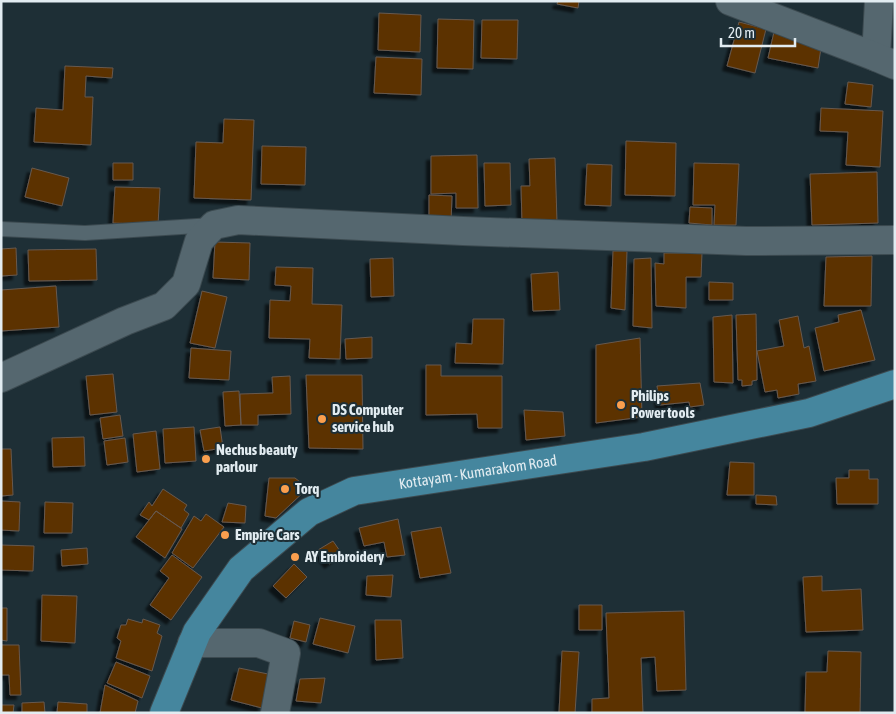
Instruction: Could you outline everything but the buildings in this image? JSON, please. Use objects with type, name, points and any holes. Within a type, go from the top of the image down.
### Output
[{"type":"main road","name":"Kottayam - Kumarakom Road","points":[[164,713],[197,632],[241,569],[309,512],[354,491],[644,447],[810,413],[895,384]]},
{"type":"street","points":[[730,1],[885,61],[879,1]]},
{"type":"street","points":[[1,378],[125,321],[164,306],[186,284],[199,241],[214,225],[238,220],[463,231],[746,241],[895,240]]},
{"type":"street","points":[[192,643],[259,643],[286,653],[275,713]]},
{"type":"lane","points":[[1,229],[85,234],[214,225]]},
{"type":"place","name":"Philips Power tools","points":[[621,405]]},
{"type":"place","name":"DS Computer service hub","points":[[322,419]]},
{"type":"place","name":"Nechus beauty parlour","points":[[206,459]]},
{"type":"place","name":"Torq","points":[[285,489]]},
{"type":"place","name":"Empire Cars","points":[[225,535]]},
{"type":"place","name":"AY Embroidery","points":[[295,557]]}]
